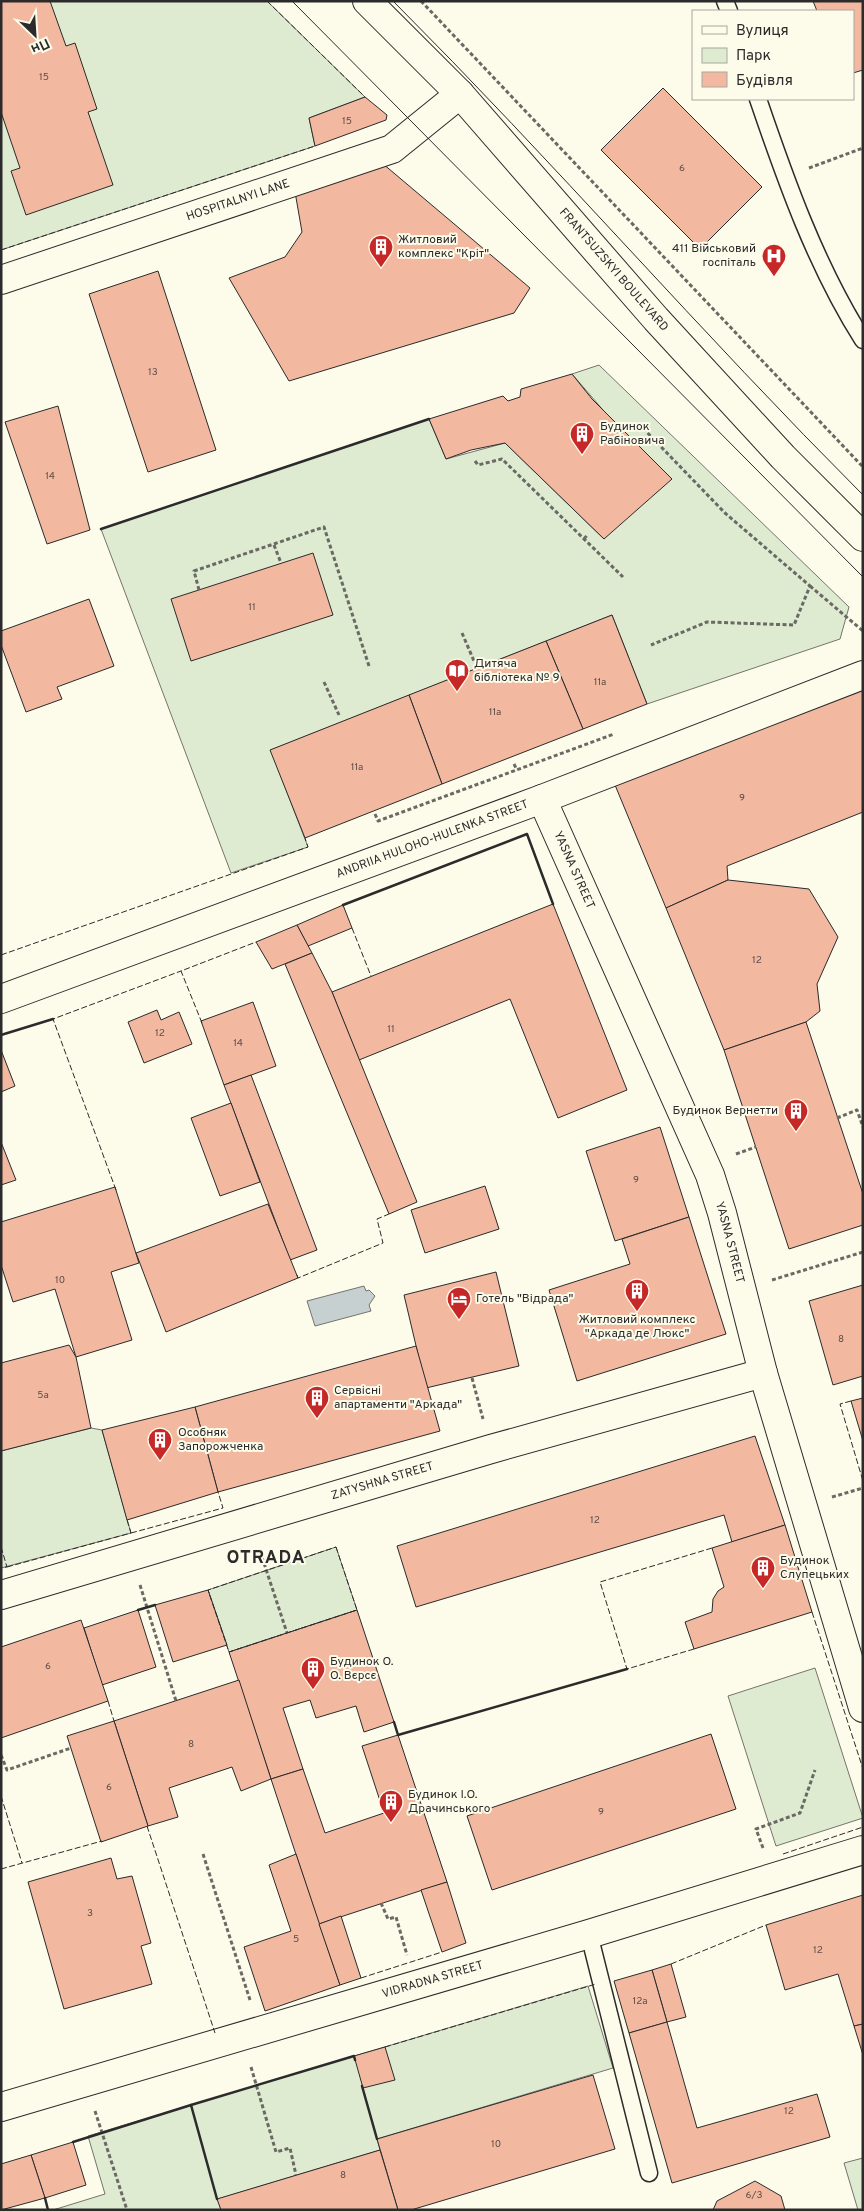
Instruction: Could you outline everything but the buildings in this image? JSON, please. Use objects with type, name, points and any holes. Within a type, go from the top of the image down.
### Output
[{"type":"street","name":"FRANTSUZSKYI BOULEVARD","points":[[367,1],[460,94],[656,319],[783,457],[863,537]]},
{"type":"street","name":"HOSPITALNYI LANE","points":[[1,280],[392,149],[460,94]]},
{"type":"street","name":"ANDRIIA HULOHO-HULENKA STREET","points":[[1,999],[542,798],[863,675]]},
{"type":"street","name":"YASNA STREET","points":[[542,798],[710,1175],[722,1213],[763,1373],[863,1708]]},
{"type":"street","name":"ZATYSHNA STREET","points":[[1,1594],[491,1449],[763,1373]]},
{"type":"street","name":"VIDRADNA STREET","points":[[1,2107],[589,1934],[863,1850]]},
{"type":"lane","points":[[758,100],[785,177],[840,305],[863,340]]},
{"type":"lane","points":[[589,1934],[649,2173]]},
{"type":"path","points":[[421,1],[863,467]]},
{"type":"path","points":[[785,177],[863,148]]},
{"type":"path","points":[[634,427],[638,423],[725,513],[863,631]]},
{"type":"path","points":[[475,461],[478,465],[502,459],[623,577]]},
{"type":"path","points":[[200,590],[194,571],[324,527],[369,666]]},
{"type":"path","points":[[584,539],[588,534]]},
{"type":"path","points":[[274,545],[281,563]]},
{"type":"path","points":[[651,645],[707,622],[794,625],[810,586]]},
{"type":"path","points":[[462,633],[474,661]]},
{"type":"path","points":[[324,682],[339,715]]},
{"type":"path","points":[[514,764],[517,770]]},
{"type":"path","points":[[838,1118],[857,1110],[863,1127]]},
{"type":"path","points":[[730,1156],[756,1147]]},
{"type":"path","points":[[764,1283],[863,1252]]},
{"type":"path","points":[[472,1378],[491,1449]]},
{"type":"path","points":[[825,1500],[863,1488]]},
{"type":"path","points":[[258,1543],[288,1633]]},
{"type":"path","points":[[138,1580],[176,1701]]},
{"type":"path","points":[[1,1755],[7,1770],[71,1748]]},
{"type":"path","points":[[765,1857],[756,1829],[800,1813],[815,1770]]},
{"type":"path","points":[[202,1854],[251,2001]]},
{"type":"path","points":[[381,1903],[388,1920],[396,1917],[409,1962]]},
{"type":"path","points":[[248,2059],[276,2152],[290,2148],[296,2175]]},
{"type":"path","points":[[93,2105],[127,2210]]},
{"type":"green space","points":[[1,1],[267,1],[365,97],[309,118],[315,146],[1,250]]},
{"type":"green space","points":[[599,365],[849,607],[840,639],[647,704],[612,615],[271,750],[308,847],[231,873],[101,529],[429,419],[446,459],[505,443],[604,539],[616,425],[572,374]]},
{"type":"green space","points":[[91,1428],[102,1430],[131,1533],[1,1568],[1,1451]]},
{"type":"green space","points":[[336,1547],[357,1610],[229,1652],[208,1590]]},
{"type":"green space","points":[[815,1668],[863,1818],[776,1846],[728,1696]]},
{"type":"green space","points":[[588,1986],[613,2068],[377,2139],[380,2150],[218,2199],[221,2210],[53,2210],[105,2194],[88,2136]]},
{"type":"green space","points":[[863,2158],[863,2210],[858,2210],[844,2163]]},
{"type":"shaded area","points":[[364,1286],[366,1291],[369,1290],[375,1296],[369,1305],[371,1311],[315,1326],[307,1301]]},
{"type":"tram line","points":[[292,1],[863,577]]},
{"type":"tram line","points":[[393,1],[512,123],[744,373],[863,495]]},
{"type":"fence","points":[[267,1],[365,97]]},
{"type":"fence","points":[[1,250],[315,146]]},
{"type":"fence","points":[[1,955],[308,847],[305,838]]},
{"type":"fence","points":[[352,928],[371,976]]},
{"type":"fence","points":[[202,1023],[181,971],[256,942]]},
{"type":"fence","points":[[116,1190],[53,1019],[181,971]]},
{"type":"fence","points":[[297,1275],[298,1278],[383,1243],[377,1219],[389,1214]]},
{"type":"fence","points":[[851,1401],[840,1404],[863,1481]]},
{"type":"fence","points":[[131,1533],[223,1508],[218,1492]]},
{"type":"fence","points":[[7,1567],[131,1533],[127,1520]]},
{"type":"fence","points":[[1,1547],[7,1567],[1,1568]]},
{"type":"fence","points":[[336,1547],[357,1610],[229,1652],[208,1590],[336,1547]]},
{"type":"fence","points":[[694,1649],[627,1669],[600,1582],[712,1548]]},
{"type":"fence","points":[[812,1612],[863,1769]]},
{"type":"fence","points":[[108,1701],[114,1721]]},
{"type":"fence","points":[[1,1796],[22,1863]]},
{"type":"fence","points":[[147,1826],[215,2033]]},
{"type":"fence","points":[[783,1854],[863,1827]]},
{"type":"fence","points":[[1,1869],[102,1841]]},
{"type":"fence","points":[[671,1964],[766,1925]]},
{"type":"fence","points":[[361,1978],[442,1952]]},
{"type":"fence","points":[[385,2047],[596,1984]]},
{"type":"wall","points":[[101,529],[429,419]]},
{"type":"wall","points":[[343,905],[527,834],[553,904]]},
{"type":"wall","points":[[1,1035],[53,1019]]},
{"type":"wall","points":[[138,1610],[155,1605]]},
{"type":"wall","points":[[394,1722],[398,1735],[627,1669]]},
{"type":"wall","points":[[217,2199],[191,2105],[354,2056],[355,2060]]},
{"type":"wall","points":[[362,2086],[377,2139]]},
{"type":"wall","points":[[73,2142],[191,2105]]},
{"type":"wall","points":[[45,2198],[48,2210]]},
{"type":"place","name":"Житловий комплекс \"Кріт\"","points":[[381,268]]},
{"type":"place","name":"411 Військовий госпіталь","points":[[774,277]]},
{"type":"place","name":"Будинок Рабіновича","points":[[582,455]]},
{"type":"place","name":"Дитяча бібліотека № 9","points":[[457,692]]},
{"type":"place","name":"Будинок Вернетти","points":[[796,1132]]},
{"type":"place","name":"Житловий комплекс \"Аркада де Люкс\"","points":[[637,1312]]},
{"type":"place","name":"Готель \"Відрада\"","points":[[459,1320]]},
{"type":"place","name":"Сервісні апартаменти \"Аркада\"","points":[[317,1419]]},
{"type":"place","name":"Особняк Запорожченка","points":[[160,1461]]},
{"type":"place","name":"Будинок Слупецьких","points":[[763,1589]]},
{"type":"place","name":"Будинок О. О. Вєрсє","points":[[313,1690]]},
{"type":"place","name":"Будинок І.О. Драчинського","points":[[391,1823]]},
{"type":"district","name":"OTRADA","points":[[266,1558]]}]
